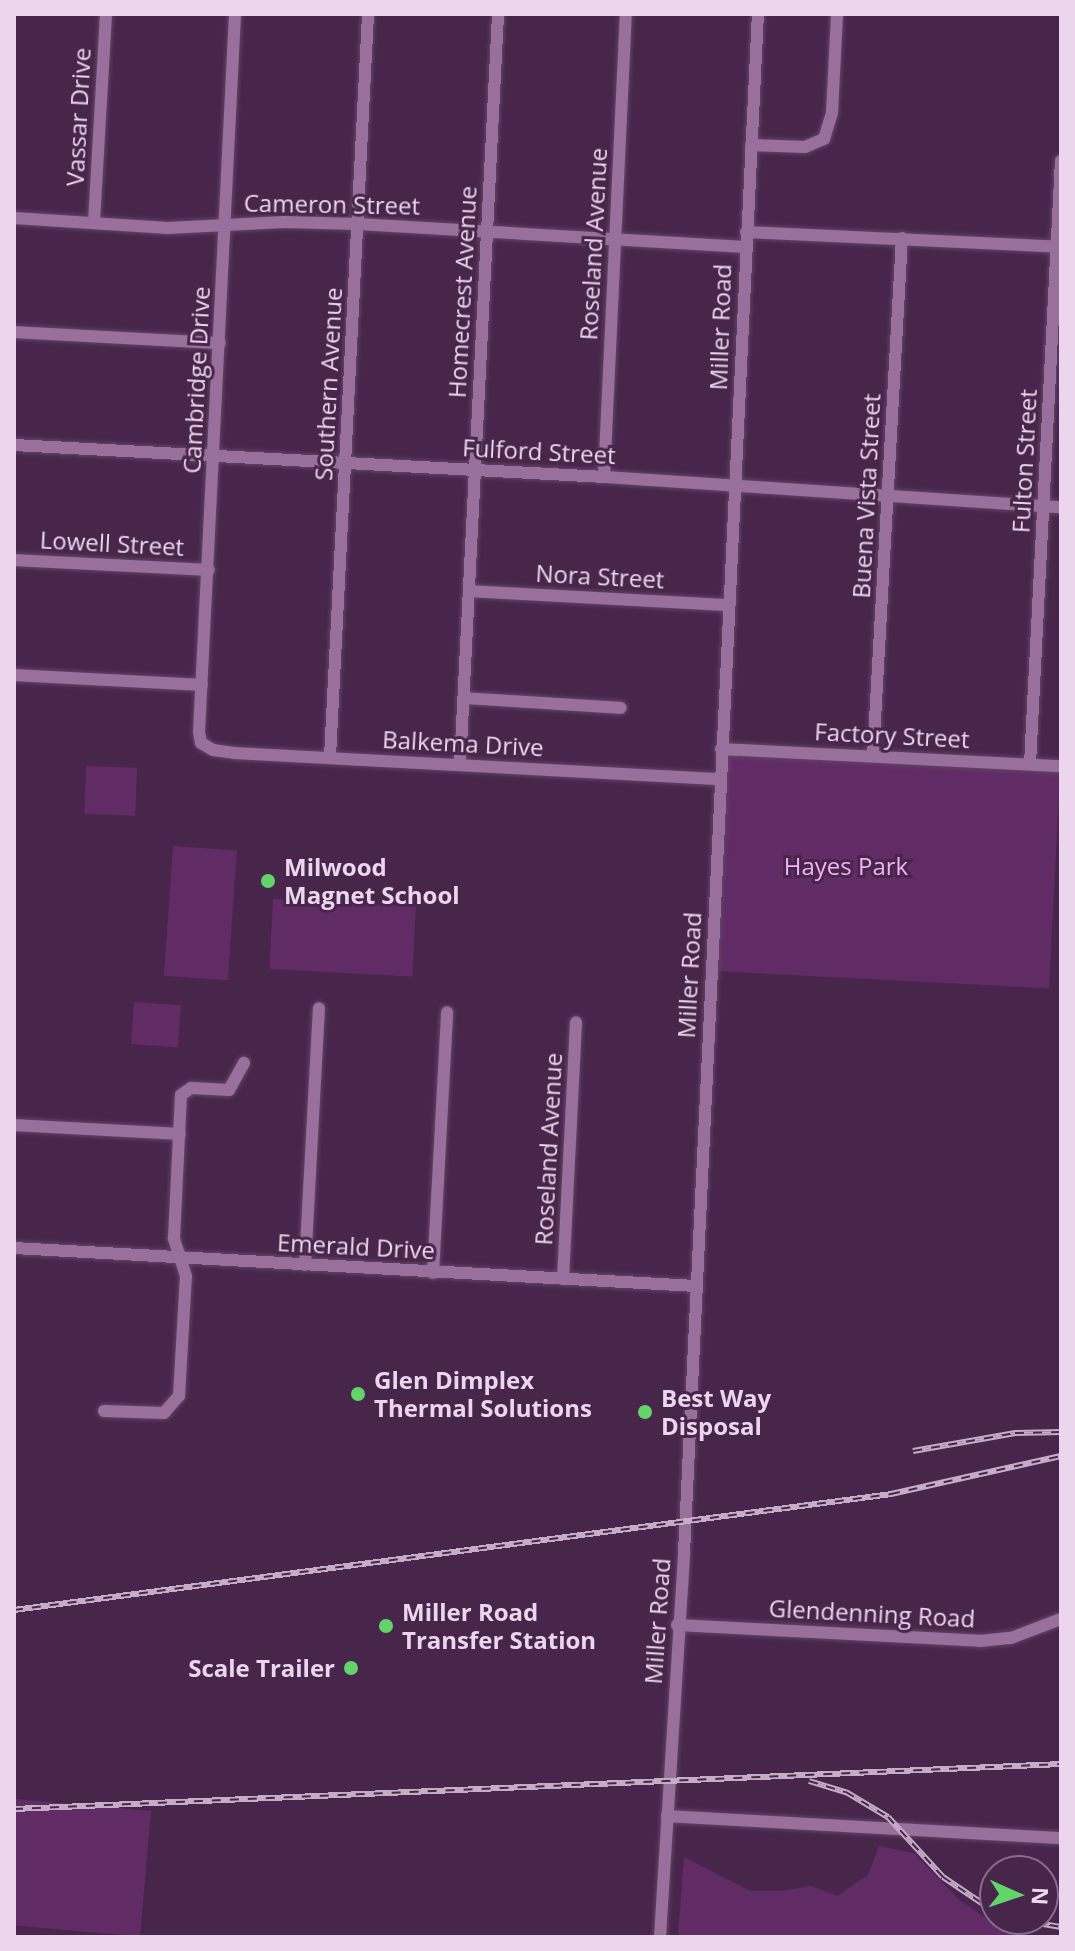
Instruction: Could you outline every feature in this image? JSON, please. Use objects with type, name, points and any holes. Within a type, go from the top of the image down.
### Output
[{"type":"street","name":"Vassar Drive","points":[[94,222],[106,14]]},
{"type":"street","name":"Cambridge Drive","points":[[205,747],[199,732],[235,14]]},
{"type":"street","name":"Southern Avenue","points":[[330,757],[368,14]]},
{"type":"street","name":"Homecrest Avenue","points":[[460,765],[498,14]]},
{"type":"street","name":"Roseland Avenue","points":[[604,477],[626,14]]},
{"type":"street","name":"Miller Road","points":[[660,1937],[677,1625],[685,1543],[758,14]]},
{"type":"street","points":[[751,145],[805,147],[824,139],[832,113],[837,14]]},
{"type":"street","name":"Fulton Street","points":[[1030,764],[1061,161]]},
{"type":"street","name":"Cameron Street","points":[[14,218],[168,228],[226,224],[358,224],[745,247]]},
{"type":"street","points":[[746,232],[1059,246]]},
{"type":"street","name":"Buena Vista Street","points":[[873,756],[902,238]]},
{"type":"street","points":[[14,332],[220,343]]},
{"type":"street","name":"Fulford Street","points":[[14,445],[604,477],[1061,507]]},
{"type":"street","name":"Lowell Street","points":[[14,560],[209,570]]},
{"type":"street","name":"Nora Street","points":[[469,591],[729,605]]},
{"type":"street","points":[[14,675],[202,685]]},
{"type":"street","points":[[464,698],[621,708]]},
{"type":"street","name":"Balkema Drive","points":[[205,747],[234,753],[720,779]]},
{"type":"street","name":"Factory Street","points":[[721,749],[1061,766]]},
{"type":"street","points":[[305,1265],[319,1008]]},
{"type":"street","points":[[433,1273],[447,1012]]},
{"type":"street","name":"Roseland Avenue","points":[[563,1279],[576,1022]]},
{"type":"street","points":[[104,1411],[158,1414],[168,1411],[182,1389],[186,1276],[174,1238],[183,1091],[191,1088],[229,1090],[244,1063]]},
{"type":"street","points":[[14,1125],[180,1134]]},
{"type":"street","name":"Emerald Drive","points":[[14,1248],[695,1286]]},
{"type":"street","name":"Glendenning Road","points":[[677,1625],[980,1641],[1011,1638],[1061,1619]]},
{"type":"street","points":[[667,1816],[1061,1838]]},
{"type":"green space","name":"Hayes Park","points":[[721,749],[1061,767],[1049,988],[709,971]]},
{"type":"green space","points":[[86,766],[137,768],[135,816],[84,814]]},
{"type":"green space","points":[[173,846],[237,850],[228,980],[164,976]]},
{"type":"green space","points":[[273,899],[416,906],[412,976],[269,969]]},
{"type":"green space","points":[[134,1002],[181,1005],[178,1047],[131,1044]]},
{"type":"green space","points":[[15,1799],[151,1811],[140,1937],[14,1925]]},
{"type":"green space","points":[[879,1846],[914,1853],[958,1899],[979,1913],[979,1935],[1015,1937],[678,1937],[684,1857],[750,1891],[781,1891],[811,1886],[837,1896],[868,1875]]},
{"type":"railway","points":[[913,1451],[1015,1433],[1061,1432]]},
{"type":"railway","points":[[14,1610],[891,1494],[1061,1456]]},
{"type":"railway","points":[[14,1809],[1061,1764]]},
{"type":"railway","points":[[809,1781],[846,1792],[888,1817],[943,1877],[979,1901]]},
{"type":"place","name":"Milwood Magnet School","points":[[268,881]]},
{"type":"place","name":"Glen Dimplex Thermal Solutions","points":[[358,1394]]},
{"type":"place","name":"Best Way Disposal","points":[[645,1412]]},
{"type":"place","name":"Miller Road Transfer Station","points":[[386,1626]]},
{"type":"place","name":"Scale Trailer","points":[[351,1668]]}]
